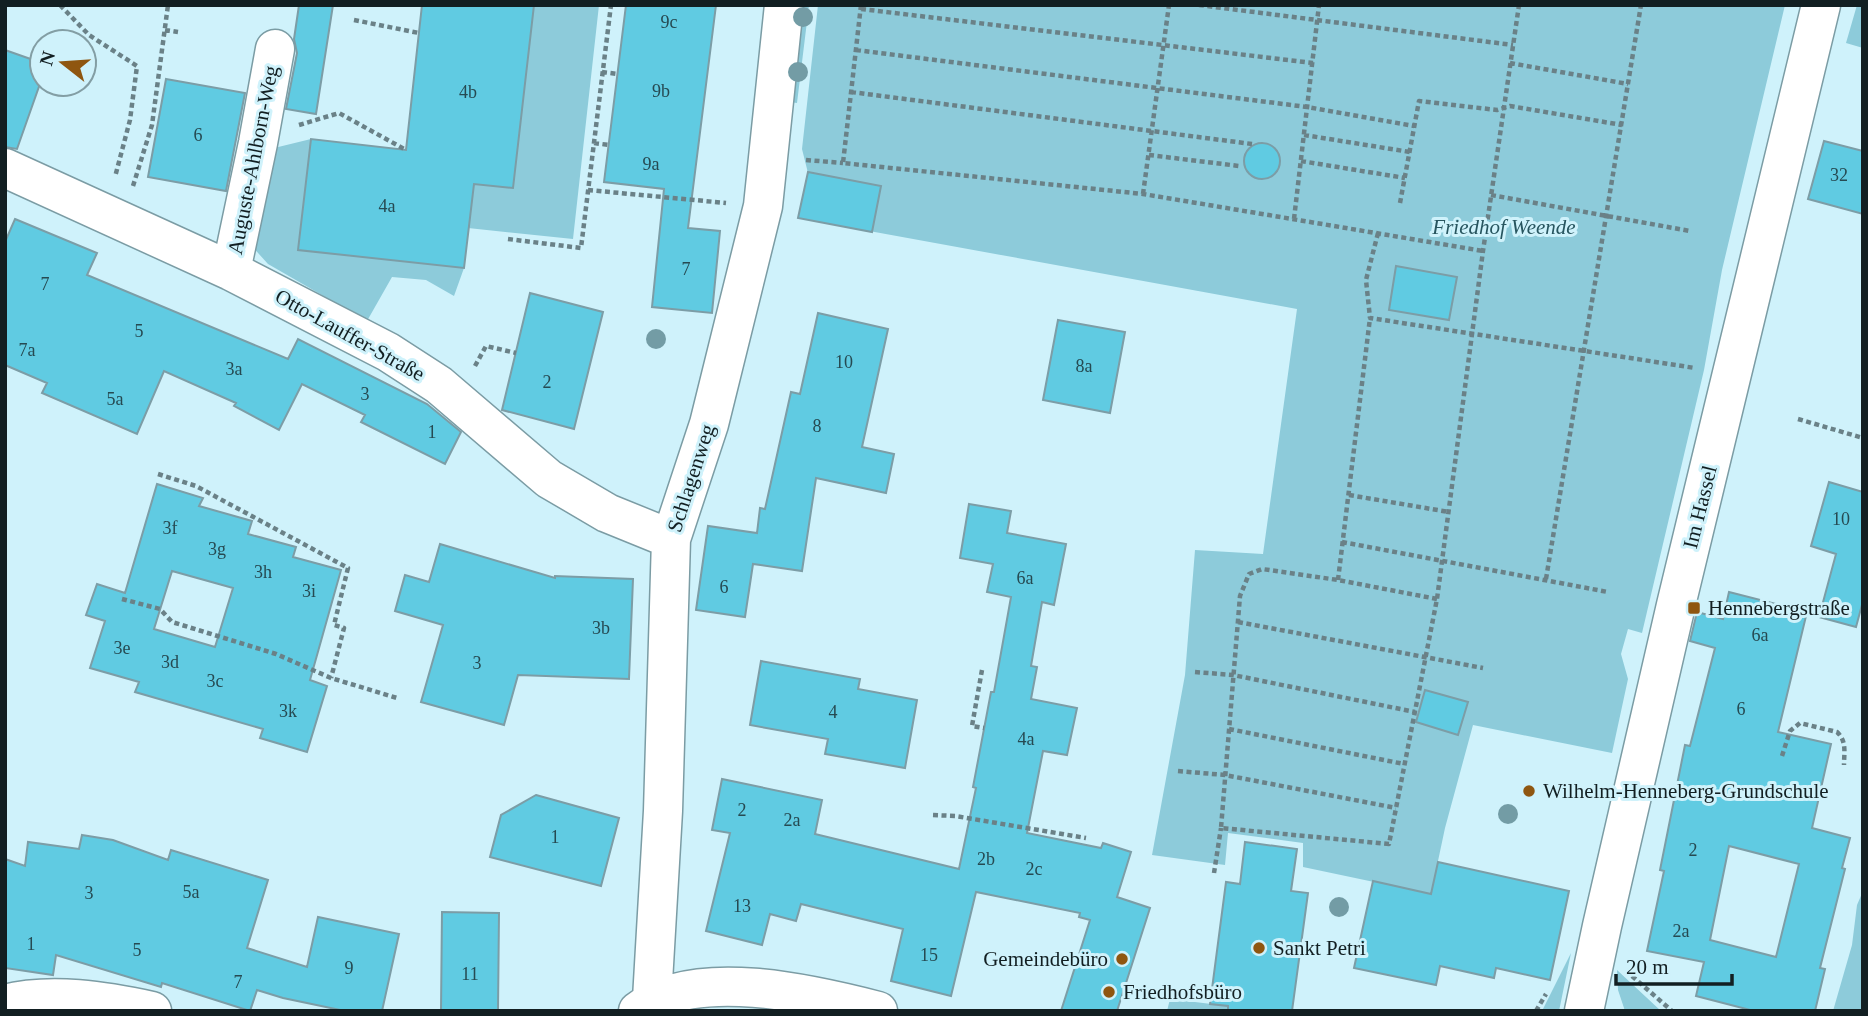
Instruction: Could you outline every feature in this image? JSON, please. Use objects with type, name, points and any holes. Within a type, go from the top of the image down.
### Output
[{"type":"street","name":"Schlagenweg","points":[[645,1005],[663,811],[671,539],[709,425],[763,206],[784,5]]},
{"type":"street","name":"Im Hassel","points":[[1584,1011],[1626,819],[1821,5]]},
{"type":"street","name":"Auguste-Ahlborn-Weg","points":[[231,271],[275,49]]},
{"type":"street","name":"Otto-Lauffer-Straße","points":[[5,168],[231,271],[388,352],[439,385],[549,479],[607,513],[671,539]]},
{"type":"street","points":[[645,1005],[690,988],[721,986],[775,991],[877,1011]]},
{"type":"street","points":[[5,1004],[20,1000],[77,999],[152,1011]]},
{"type":"path","points":[[60,5],[89,36],[137,66],[130,120],[116,174],[112,215]]},
{"type":"path","points":[[112,215],[152,125],[168,5]]},
{"type":"path","points":[[508,239],[581,248],[611,5]]},
{"type":"path","points":[[1143,194],[1169,5]]},
{"type":"path","points":[[1199,5],[1513,45]]},
{"type":"path","points":[[1294,219],[1319,5]]},
{"type":"path","points":[[1221,828],[1389,844],[1443,560],[1483,251],[1519,5]]},
{"type":"path","points":[[1546,579],[1641,5]]},
{"type":"path","points":[[1312,63],[861,7],[843,163],[1143,194],[1483,251]]},
{"type":"path","points":[[354,20],[419,33]]},
{"type":"path","points":[[165,30],[178,32]]},
{"type":"path","points":[[856,50],[1307,107],[1414,126]]},
{"type":"path","points":[[1510,63],[1628,84]]},
{"type":"path","points":[[602,72],[618,74]]},
{"type":"path","points":[[851,92],[1252,144]]},
{"type":"path","points":[[1400,204],[1419,101],[1497,110],[1510,106],[1622,125]]},
{"type":"path","points":[[296,126],[340,113],[405,150]]},
{"type":"path","points":[[1304,135],[1410,152]]},
{"type":"path","points":[[594,143],[609,145]]},
{"type":"path","points":[[1149,155],[1239,166]]},
{"type":"path","points":[[1301,161],[1405,178]]},
{"type":"path","points":[[587,190],[763,206]]},
{"type":"path","points":[[1491,195],[1690,231]]},
{"type":"path","points":[[1338,580],[1370,318],[1366,280],[1378,233]]},
{"type":"path","points":[[1370,318],[1732,374]]},
{"type":"path","points":[[1798,419],[1863,438]]},
{"type":"path","points":[[158,474],[196,486],[348,568],[334,625],[344,628],[331,678]]},
{"type":"path","points":[[1349,495],[1449,512]]},
{"type":"path","points":[[1342,542],[1608,593]]},
{"type":"path","points":[[1214,873],[1221,828],[1240,596],[1249,574],[1262,569],[1437,598]]},
{"type":"path","points":[[122,599],[160,609],[172,622],[276,654],[331,678],[397,698]]},
{"type":"path","points":[[1238,622],[1483,668]]},
{"type":"path","points":[[982,670],[972,726],[984,728]]},
{"type":"path","points":[[1195,672],[1233,674],[1415,712]]},
{"type":"path","points":[[1782,756],[1790,731],[1800,723],[1841,735],[1844,765]]},
{"type":"path","points":[[1229,729],[1404,764]]},
{"type":"path","points":[[1178,771],[1225,775],[1396,808]]},
{"type":"path","points":[[933,815],[955,816],[1086,838]]},
{"type":"green space","points":[[534,5],[599,5],[573,239],[468,228],[474,184],[513,188]]},
{"type":"green space","points":[[799,5],[809,5],[797,103],[790,102]]},
{"type":"green space","name":"Friedhof Weende","points":[[818,5],[1785,5],[1722,270],[1704,370],[1642,633],[1628,629],[1621,654],[1628,679],[1612,753],[1473,725],[1445,828],[1431,894],[1303,867],[1303,843],[1228,833],[1225,865],[1152,855],[1185,675],[1195,550],[1263,554],[1297,309],[798,218],[808,173],[802,149]]},
{"type":"green space","points":[[1857,5],[1863,5],[1863,48],[1846,43]]},
{"type":"green space","points":[[311,139],[298,250],[464,268],[454,296],[426,280],[392,277],[367,321],[268,264],[249,243],[266,150]]},
{"type":"green space","points":[[1863,891],[1863,1011],[1833,1011],[1852,945],[1857,905]]},
{"type":"green space","points":[[1571,953],[1559,1011],[1542,1011]]},
{"type":"green space","points":[[1617,970],[1661,1011],[1625,1011],[1618,990]]},
{"type":"green space","points":[[1170,999],[1228,1006],[1228,1011],[1167,1011]]},
{"type":"building","points":[[299,5],[333,5],[316,114],[286,109],[297,53],[294,39]]},
{"type":"building","points":[[422,5],[534,5],[513,188],[474,184],[464,268],[298,250],[311,139],[406,150]]},
{"type":"building","points":[[626,5],[716,5],[688,228],[720,231],[712,313],[652,307],[664,189],[604,182]]},
{"type":"building","points":[[5,50],[28,58],[28,98],[35,98],[17,149],[5,147]]},
{"type":"building","points":[[166,79],[245,93],[226,191],[148,177]]},
{"type":"building","points":[[1824,141],[1863,151],[1863,214],[1808,199]]},
{"type":"building","points":[[1262,143],[1275,148],[1280,161],[1275,174],[1262,179],[1249,174],[1244,161],[1249,148]]},
{"type":"building","points":[[808,172],[881,186],[872,232],[798,218]]},
{"type":"building","points":[[15,219],[97,253],[87,275],[288,359],[298,339],[427,404],[461,432],[445,464],[361,422],[365,415],[302,384],[279,430],[234,406],[236,403],[164,371],[137,434],[42,393],[47,383],[5,365],[5,242]]},
{"type":"building","points":[[1396,266],[1457,277],[1449,320],[1389,310]]},
{"type":"building","points":[[530,293],[603,312],[574,429],[502,410]]},
{"type":"building","points":[[818,313],[888,329],[862,447],[894,454],[886,493],[816,478],[802,571],[753,564],[745,617],[696,610],[708,526],[757,533],[760,508],[765,509],[791,392],[800,394]]},
{"type":"building","points":[[1058,320],[1125,332],[1110,413],[1043,400]]},
{"type":"building","points":[[1829,482],[1863,492],[1863,601],[1856,627],[1819,617],[1836,554],[1811,546]]},
{"type":"building","points":[[157,484],[203,498],[199,506],[252,521],[248,534],[296,547],[293,557],[341,570],[310,680],[327,686],[307,752],[260,738],[263,729],[135,692],[139,682],[90,668],[105,621],[86,615],[97,584],[125,593]],"holes":[[[172,571],[233,588],[215,647],[154,629]]]},
{"type":"building","points":[[969,504],[1011,511],[1007,533],[1066,544],[1054,605],[1042,602],[1031,666],[1037,667],[1031,699],[1077,708],[1067,755],[1043,751],[1027,833],[1101,848],[1103,843],[1131,852],[1117,897],[1150,908],[1117,1011],[1061,1011],[1090,920],[1079,917],[1080,913],[976,892],[951,996],[891,981],[903,929],[801,904],[796,921],[770,914],[762,945],[706,931],[730,833],[712,830],[722,779],[822,800],[815,834],[959,869],[1011,597],[987,592],[993,564],[960,558]]},
{"type":"building","points":[[440,544],[555,578],[633,579],[629,679],[518,675],[504,725],[421,702],[443,625],[395,611],[405,575],[429,582]]},
{"type":"building","points":[[1729,592],[1807,612],[1778,732],[1831,744],[1812,828],[1850,838],[1820,968],[1825,969],[1815,1011],[1754,1011],[1696,996],[1704,962],[1647,951],[1664,871],[1660,870],[1685,745],[1690,746],[1715,648],[1690,641],[1697,612],[1723,619]],"holes":[[[1729,846],[1799,864],[1776,957],[1710,940]]]},
{"type":"building","points":[[761,661],[860,679],[858,689],[917,700],[905,768],[825,754],[828,739],[750,725]]},
{"type":"building","points":[[1425,690],[1468,702],[1458,735],[1416,722]]},
{"type":"building","points":[[536,795],[619,818],[601,886],[490,857],[501,815]]},
{"type":"building","points":[[82,835],[113,840],[168,860],[171,850],[268,880],[247,948],[307,967],[318,917],[399,934],[382,1011],[345,1011],[257,990],[250,1011],[162,983],[161,987],[56,955],[53,975],[5,968],[5,859],[25,866],[28,842],[79,849]]},
{"type":"building","name":"Sankt Petri","points":[[1245,842],[1297,849],[1291,891],[1308,893],[1292,1011],[1228,1011],[1228,1006],[1210,1004],[1226,882],[1240,884]]},
{"type":"building","points":[[1438,862],[1569,891],[1550,980],[1496,968],[1494,978],[1440,966],[1436,985],[1354,968],[1373,881],[1431,894]]},
{"type":"building","points":[[442,912],[499,913],[498,1011],[441,1011]]},
{"type":"place","name":"Hennebergstraße","points":[[1694,608]]},
{"type":"place","name":"Wilhelm-Henneberg-Grundschule","points":[[1529,791]]},
{"type":"place","name":"Sankt Petri","points":[[1259,948]]},
{"type":"place","name":"Gemeindebüro","points":[[1122,959]]},
{"type":"place","name":"Friedhofsbüro","points":[[1109,992]]}]
